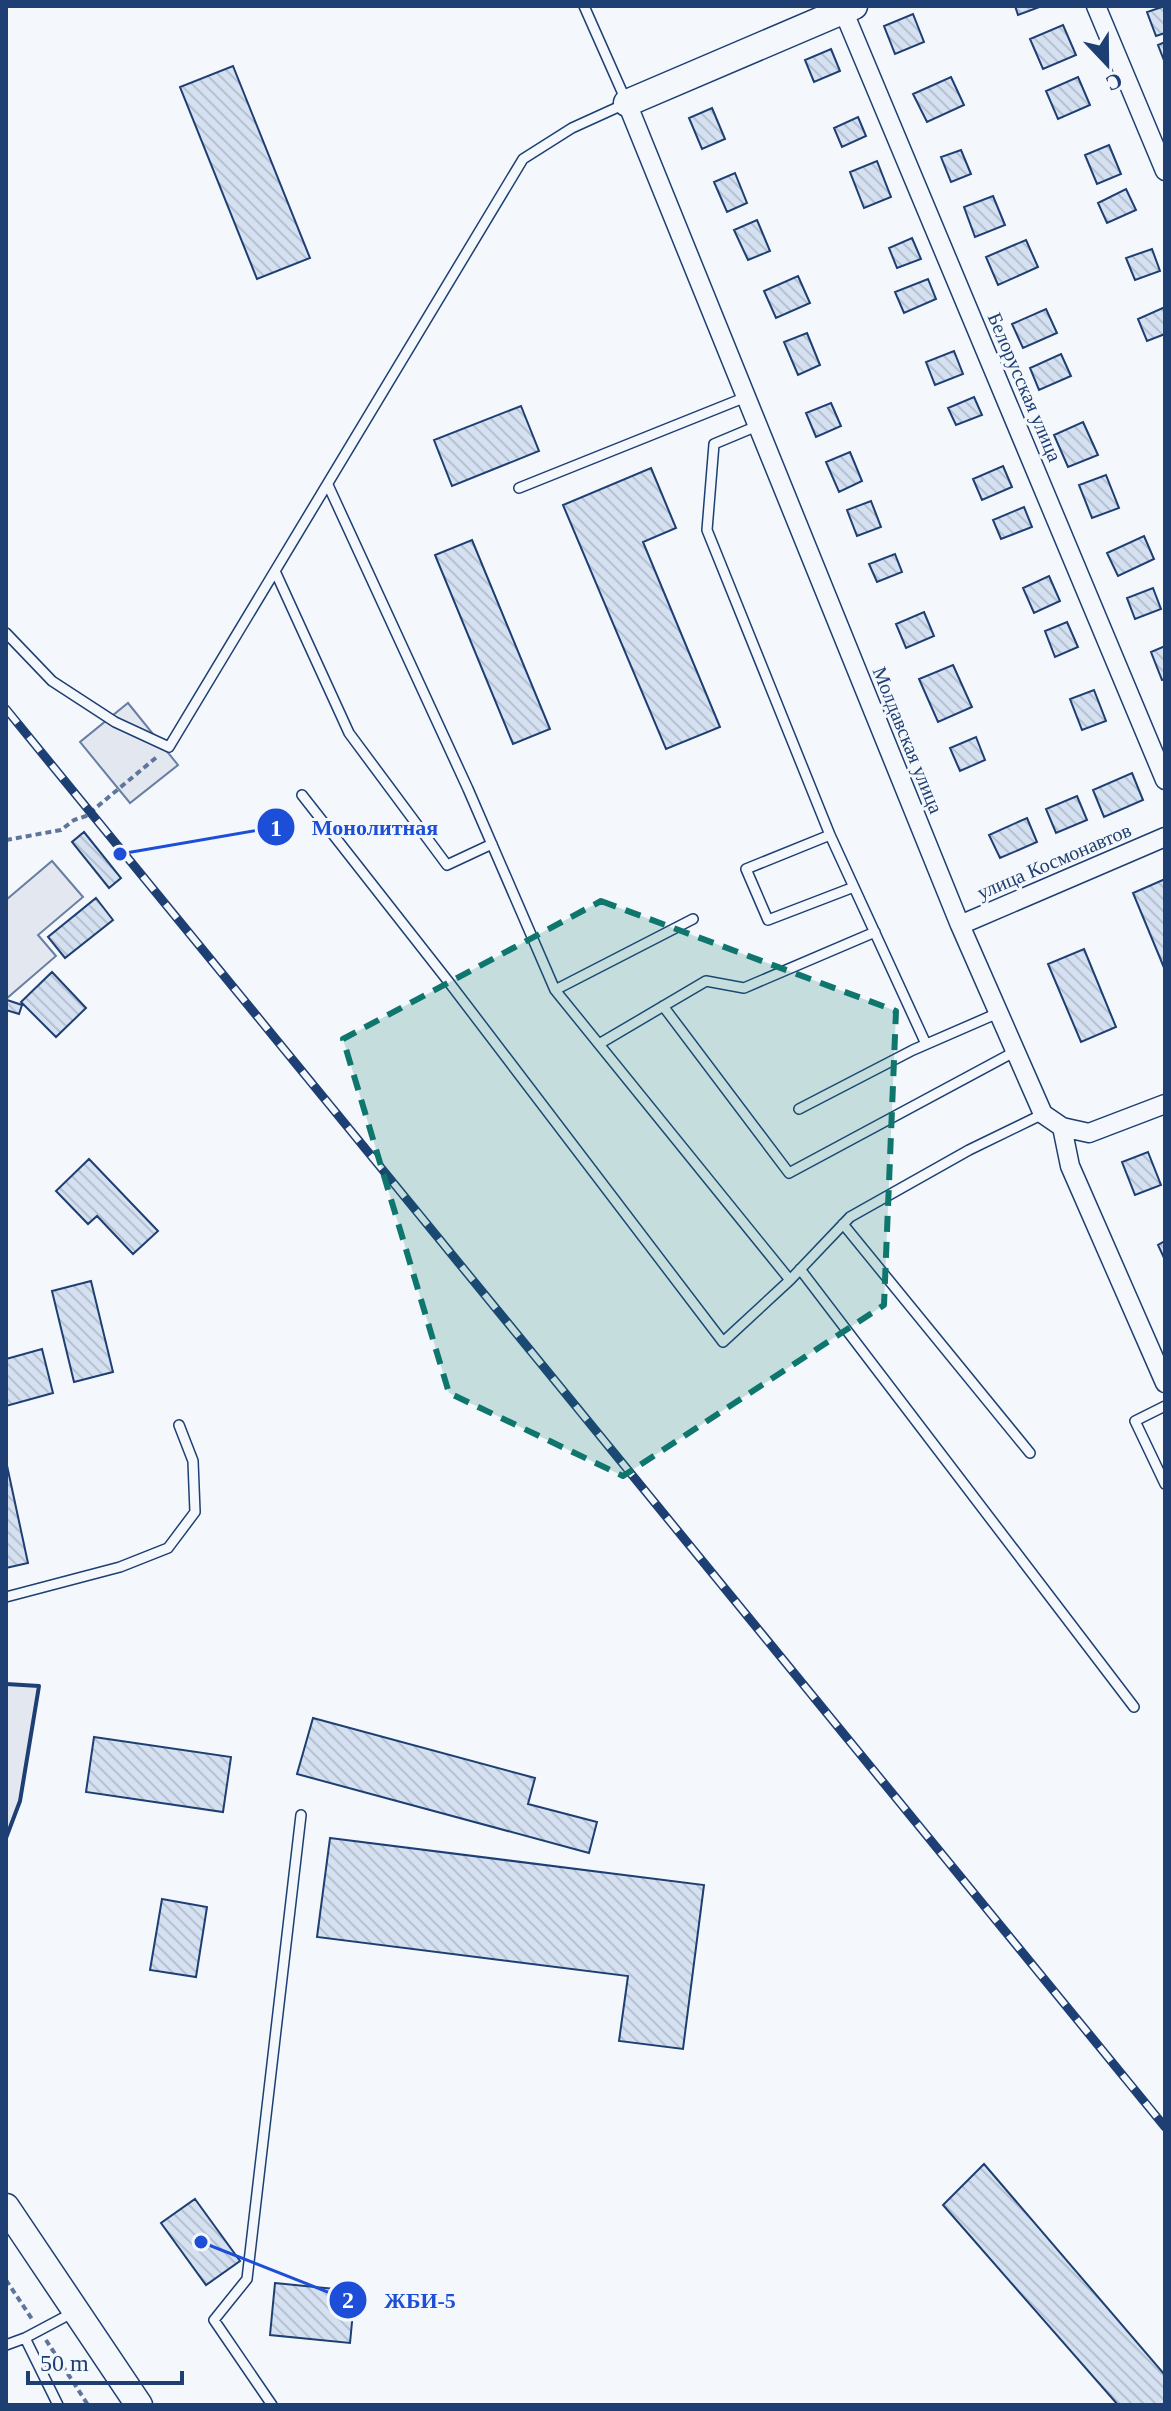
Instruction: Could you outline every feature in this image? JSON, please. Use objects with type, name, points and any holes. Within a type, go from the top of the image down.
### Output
[{"type":"main road","points":[[627,103],[849,8]]},
{"type":"main road","points":[[6,2207],[139,2405]]},
{"type":"street","points":[[1096,6],[1165,171]]},
{"type":"street","name":"Белорусская улица","points":[[849,8],[1165,780]]},
{"type":"street","name":"Молдавская улица","points":[[627,103],[960,925],[1043,1114]]},
{"type":"street","name":"улица Космонавтов","points":[[960,925],[1165,837]]},
{"type":"street","points":[[1043,1114],[1062,1127],[1089,1133],[1165,1104]]},
{"type":"street","points":[[1062,1127],[1070,1166],[1165,1383]]},
{"type":"lane","points":[[6,633],[52,681],[115,722],[169,747],[523,159],[572,128],[627,103],[584,6]]},
{"type":"lane","points":[[519,488],[746,397]]},
{"type":"lane","points":[[757,426],[714,444],[707,530],[830,835],[926,1044]]},
{"type":"lane","points":[[328,485],[555,990],[790,1280]]},
{"type":"lane","points":[[275,571],[349,733],[447,865],[492,844]]},
{"type":"lane","points":[[302,795],[458,993],[723,1342],[790,1280],[850,1217],[969,1150],[1043,1114]]},
{"type":"lane","points":[[830,835],[746,869],[768,920],[854,887]]},
{"type":"lane","points":[[555,990],[693,919]]},
{"type":"lane","points":[[599,1044],[706,981],[744,988],[875,932]]},
{"type":"lane","points":[[663,1006],[789,1173],[1016,1051]]},
{"type":"lane","points":[[799,1109],[926,1044],[998,1013]]},
{"type":"lane","points":[[843,1224],[1030,1453]]},
{"type":"lane","points":[[800,1269],[1134,1707]]},
{"type":"lane","points":[[1165,1406],[1135,1421],[1165,1484]]},
{"type":"lane","points":[[6,1597],[120,1567],[168,1548],[195,1512],[193,1461],[179,1425]]},
{"type":"lane","points":[[272,2405],[214,2320],[247,2279],[301,1815]]},
{"type":"lane","points":[[6,2345],[77,2310]]},
{"type":"lane","points":[[25,2338],[58,2405]]},
{"type":"path","points":[[6,840],[61,830],[86,816],[169,747]]},
{"type":"highlighted area","points":[[601,901],[896,1011],[884,1305],[623,1476],[449,1393],[343,1039]]},
{"type":"shaded area","points":[[128,703],[178,765],[130,803],[80,742]]},
{"type":"shaded area","points":[[52,861],[83,897],[38,935],[56,956],[6,999],[6,900]]},
{"type":"shaded area","points":[[6,1684],[39,1686],[20,1801],[6,1838]]},
{"type":"building","points":[[1015,6],[1042,6],[1018,15]]},
{"type":"building","points":[[1165,6],[1165,33],[1156,36],[1147,12]]},
{"type":"building","points":[[913,14],[924,42],[895,54],[884,26]]},
{"type":"building","points":[[1063,25],[1076,55],[1043,69],[1030,39]]},
{"type":"building","points":[[1165,42],[1165,63],[1158,45]]},
{"type":"building","points":[[831,49],[840,71],[814,82],[805,60]]},
{"type":"building","points":[[233,66],[310,258],[257,279],[180,87]]},
{"type":"building","points":[[951,77],[964,105],[927,122],[913,94]]},
{"type":"building","points":[[1078,77],[1090,105],[1058,119],[1046,91]]},
{"type":"building","points":[[712,108],[725,139],[702,149],[689,118]]},
{"type":"building","points":[[858,117],[866,136],[842,147],[834,128]]},
{"type":"building","points":[[1109,145],[1121,174],[1097,184],[1085,155]]},
{"type":"building","points":[[961,150],[971,174],[951,182],[941,157]]},
{"type":"building","points":[[877,161],[891,197],[864,208],[850,172]]},
{"type":"building","points":[[735,173],[747,203],[727,212],[714,182]]},
{"type":"building","points":[[1126,189],[1136,210],[1107,223],[1098,203]]},
{"type":"building","points":[[993,196],[1005,225],[975,237],[964,207]]},
{"type":"building","points":[[757,220],[770,251],[748,260],[734,230]]},
{"type":"building","points":[[912,238],[921,259],[897,268],[889,248]]},
{"type":"building","points":[[1026,240],[1038,267],[998,285],[986,257]]},
{"type":"building","points":[[1152,249],[1160,271],[1135,280],[1126,258]]},
{"type":"building","points":[[798,276],[810,303],[776,318],[764,291]]},
{"type":"building","points":[[928,279],[936,299],[904,313],[895,292]]},
{"type":"building","points":[[1165,307],[1165,334],[1147,341],[1138,319]]},
{"type":"building","points":[[1046,309],[1057,333],[1023,348],[1012,324]]},
{"type":"building","points":[[807,333],[820,365],[798,375],[784,342]]},
{"type":"building","points":[[954,351],[963,374],[935,385],[926,362]]},
{"type":"building","points":[[1061,354],[1071,376],[1039,390],[1030,368]]},
{"type":"building","points":[[974,397],[982,415],[956,425],[948,408]]},
{"type":"building","points":[[831,403],[841,426],[816,437],[806,413]]},
{"type":"building","points":[[521,406],[539,451],[452,486],[434,440]]},
{"type":"building","points":[[1083,422],[1098,455],[1068,467],[1054,435]]},
{"type":"building","points":[[850,452],[862,481],[839,492],[826,462]]},
{"type":"building","points":[[1003,466],[1012,487],[982,500],[973,479]]},
{"type":"building","points":[[651,468],[676,528],[643,542],[720,727],[666,749],[563,505]]},
{"type":"building","points":[[1106,475],[1119,508],[1092,518],[1079,485]]},
{"type":"building","points":[[871,501],[881,527],[857,536],[847,510]]},
{"type":"building","points":[[1024,507],[1032,527],[1001,539],[993,520]]},
{"type":"building","points":[[1144,536],[1154,559],[1118,576],[1107,553]]},
{"type":"building","points":[[472,540],[550,729],[513,744],[435,555]]},
{"type":"building","points":[[895,554],[902,572],[877,582],[869,564]]},
{"type":"building","points":[[1049,576],[1060,601],[1034,613],[1023,588]]},
{"type":"building","points":[[1153,588],[1161,609],[1135,619],[1127,598]]},
{"type":"building","points":[[924,612],[934,636],[906,648],[896,624]]},
{"type":"building","points":[[1067,622],[1078,647],[1055,657],[1045,631]]},
{"type":"building","points":[[1165,646],[1165,679],[1162,680],[1151,652]]},
{"type":"building","points":[[953,665],[972,707],[938,722],[919,679]]},
{"type":"building","points":[[1094,690],[1106,721],[1082,730],[1070,699]]},
{"type":"building","points":[[976,737],[985,760],[960,771],[950,748]]},
{"type":"building","points":[[1132,773],[1143,800],[1104,817],[1093,790]]},
{"type":"building","points":[[1077,796],[1087,820],[1056,833],[1046,809]]},
{"type":"building","points":[[1027,818],[1037,842],[1000,858],[989,835]]},
{"type":"building","points":[[84,832],[121,878],[109,888],[72,842]]},
{"type":"building","points":[[1165,879],[1165,970],[1133,893]]},
{"type":"building","points":[[96,898],[113,920],[65,958],[48,937]]},
{"type":"building","points":[[1084,949],[1116,1027],[1081,1042],[1048,964]]},
{"type":"building","points":[[52,972],[86,1008],[56,1037],[21,1002]]},
{"type":"building","points":[[7,1000],[22,1005],[19,1014],[6,1010]]},
{"type":"building","points":[[1148,1152],[1161,1185],[1135,1195],[1122,1162]]},
{"type":"building","points":[[89,1159],[158,1231],[133,1254],[97,1216],[88,1224],[56,1191]]},
{"type":"building","points":[[1165,1241],[1165,1260],[1158,1245]]},
{"type":"building","points":[[91,1281],[113,1372],[74,1382],[52,1291]]},
{"type":"building","points":[[42,1349],[53,1393],[6,1406],[6,1359]]},
{"type":"building","points":[[6,1461],[28,1563],[6,1568]]},
{"type":"building","points":[[313,1718],[535,1778],[528,1804],[597,1822],[589,1853],[297,1774]]},
{"type":"building","points":[[94,1737],[231,1757],[223,1812],[86,1792]]},
{"type":"building","points":[[330,1838],[704,1885],[683,2049],[619,2041],[628,1976],[317,1937]]},
{"type":"building","points":[[162,1899],[207,1907],[196,1977],[150,1970]]},
{"type":"building","points":[[984,2164],[1165,2375],[1165,2405],[1118,2405],[943,2205]]},
{"type":"building","points":[[195,2199],[240,2261],[206,2285],[161,2223]]},
{"type":"building","points":[[275,2283],[355,2291],[350,2343],[270,2335]]},
{"type":"railway","points":[[6,709],[1165,2127]]},
{"type":"wall","points":[[6,1684],[39,1686],[20,1801],[6,1838]]},
{"type":"place","name":"Монолитная","points":[[120,854]]},
{"type":"place","name":"ЖБИ-5","points":[[201,2242]]}]
